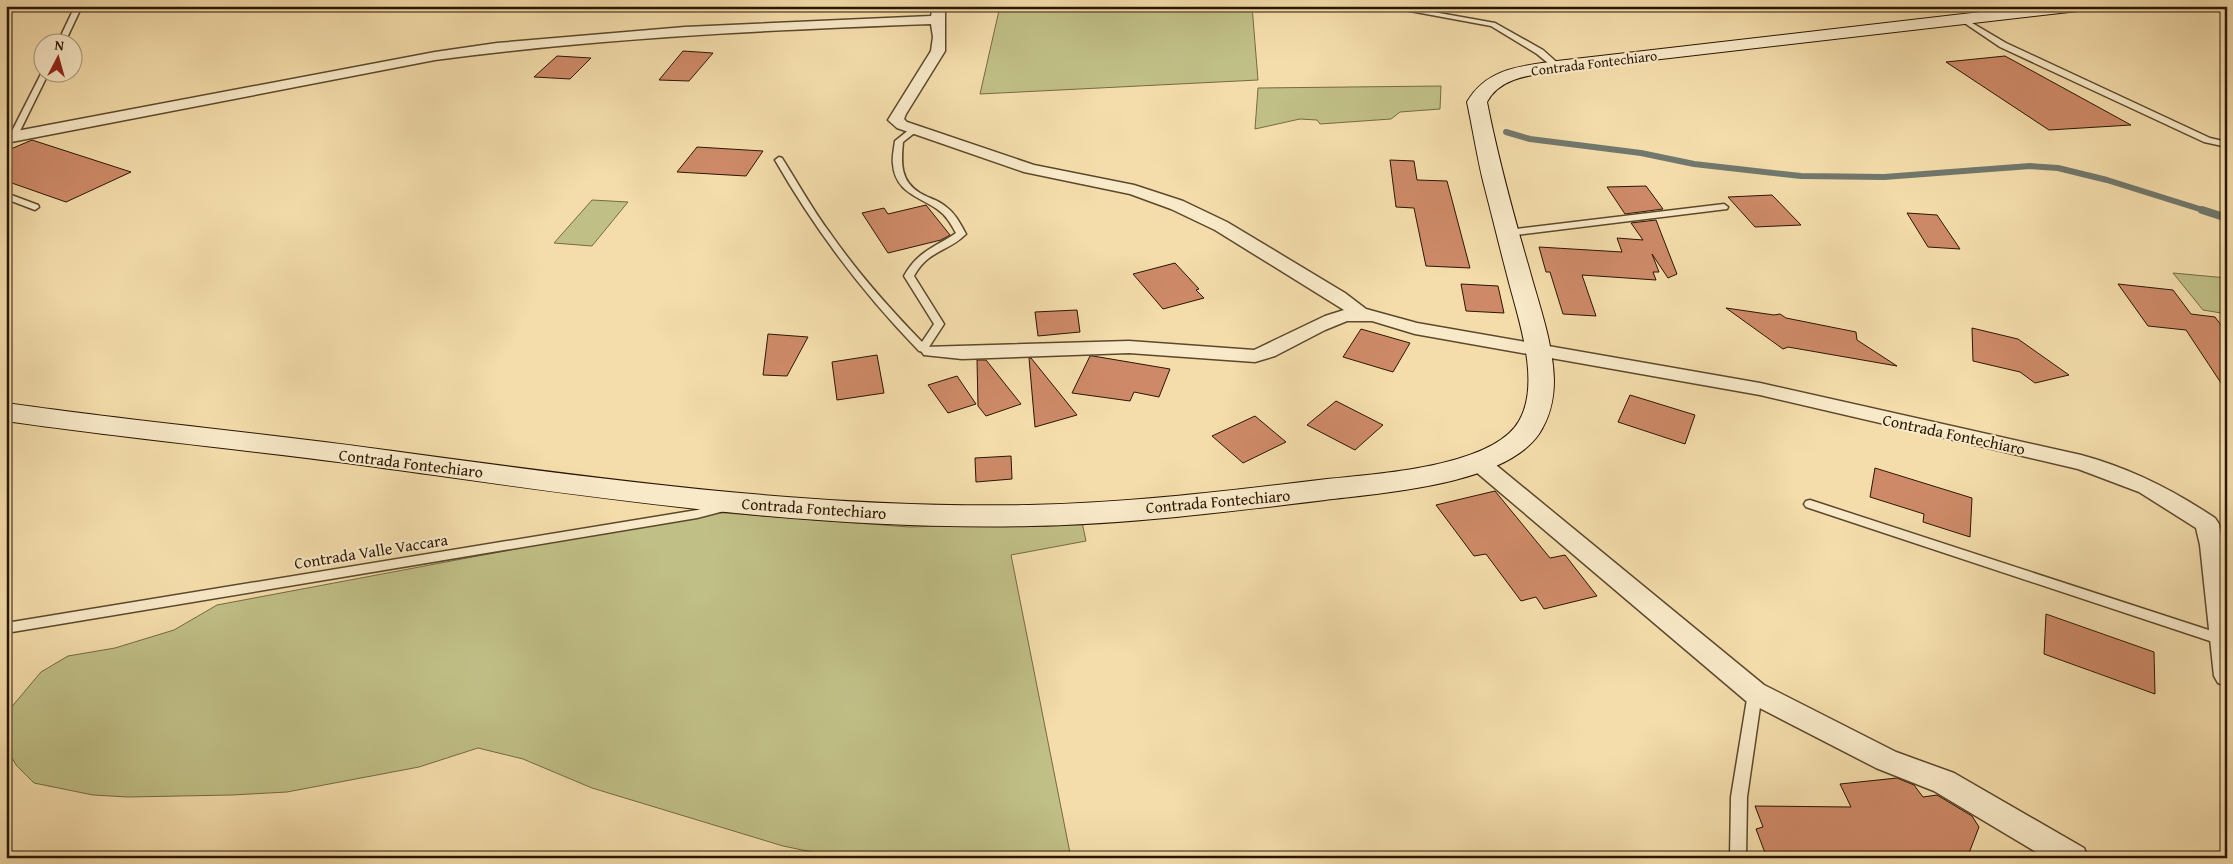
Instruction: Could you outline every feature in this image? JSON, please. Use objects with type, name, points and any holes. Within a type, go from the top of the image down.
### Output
[{"type":"main road","name":"Contrada Fontechiaro","points":[[6,412],[740,503],[876,514],[994,516],[1101,512],[1279,496],[1393,481],[1454,469],[1517,442],[1528,430],[1537,413],[1543,378],[1538,348],[1490,167],[1477,102],[1480,94],[1492,84],[1503,78],[1528,70],[1557,66],[2078,6]]},
{"type":"street","points":[[10,137],[435,56],[496,47],[938,13],[940,37],[938,51],[896,120],[913,131],[1030,169],[1134,190],[1177,205],[1221,226],[1338,297],[1361,314],[1415,328],[1538,348]]},
{"type":"street","points":[[927,350],[962,353],[1129,347],[1255,356],[1272,352],[1326,322],[1361,314]]},
{"type":"street","name":"Contrada Fontechiaro","points":[[1538,348],[1760,389],[2081,462],[2119,473],[2171,500],[2207,524],[2212,545],[2227,676]]},
{"type":"street","points":[[1476,461],[1755,693],[1886,760],[1944,782],[2073,858]]},
{"type":"lane","points":[[66,32],[79,6]]},
{"type":"lane","points":[[1386,6],[1492,24],[1540,52],[1557,66]]},
{"type":"lane","points":[[1962,20],[2003,46],[2207,140],[2227,146]]},
{"type":"lane","points":[[10,137],[40,82]]},
{"type":"lane","points":[[780,160],[807,209],[885,312],[927,350],[939,324],[909,276],[913,267],[928,251],[950,242],[961,234],[957,223],[942,207],[906,189],[898,177],[896,158],[899,141],[913,131]]},
{"type":"lane","points":[[6,196],[35,207]]},
{"type":"lane","points":[[1508,233],[1724,207]]},
{"type":"lane","name":"Contrada Valle Vaccara","points":[[6,628],[697,514],[740,503]]},
{"type":"lane","points":[[1810,504],[2224,640]]},
{"type":"lane","points":[[1738,858],[1739,798],[1755,693]]},
{"type":"shaded area","points":[[1000,6],[1252,6],[1258,80],[980,94]]},
{"type":"shaded area","points":[[1441,86],[1440,109],[1400,112],[1391,119],[1320,124],[1317,120],[1300,119],[1255,129],[1258,88]]},
{"type":"shaded area","points":[[592,200],[628,202],[592,246],[554,243]]},
{"type":"shaded area","points":[[2173,273],[2227,278],[2227,314],[2203,310]]},
{"type":"shaded area","points":[[712,512],[909,527],[1082,522],[1086,541],[1011,555],[1071,858],[1054,858],[1045,853],[977,858],[841,858],[783,846],[592,788],[523,759],[478,748],[419,767],[287,792],[128,797],[93,795],[34,783],[16,765],[6,747],[9,710],[41,672],[68,656],[115,648],[174,630],[217,605]]},
{"type":"building","points":[[683,51],[713,53],[689,81],[659,80]]},
{"type":"building","points":[[557,56],[591,58],[570,79],[534,77]]},
{"type":"building","points":[[2005,56],[2131,125],[2049,130],[1946,62]]},
{"type":"building","points":[[32,140],[131,172],[66,202],[6,181],[6,151]]},
{"type":"building","points":[[697,147],[763,151],[746,176],[677,172]]},
{"type":"building","points":[[1390,160],[1414,161],[1417,180],[1447,181],[1470,268],[1426,266],[1414,208],[1396,207]]},
{"type":"building","points":[[1646,186],[1663,209],[1625,214],[1607,187]]},
{"type":"building","points":[[1772,195],[1801,225],[1755,227],[1728,197]]},
{"type":"building","points":[[926,205],[950,235],[941,240],[888,253],[862,213],[884,208],[888,214]]},
{"type":"building","points":[[1907,213],[1937,215],[1960,249],[1928,247]]},
{"type":"building","points":[[1656,220],[1677,274],[1668,278],[1652,254],[1659,272],[1653,272],[1656,280],[1582,275],[1596,316],[1563,314],[1550,272],[1546,272],[1539,247],[1622,252],[1617,238],[1643,240],[1631,223]]},
{"type":"building","points":[[1175,263],[1199,289],[1196,290],[1204,298],[1163,309],[1133,274]]},
{"type":"building","points":[[1461,284],[1498,286],[1504,313],[1466,311]]},
{"type":"building","points":[[2118,284],[2173,290],[2191,314],[2215,317],[2227,333],[2227,392],[2186,330],[2148,326]]},
{"type":"building","points":[[1726,308],[1774,315],[1780,314],[1786,318],[1856,332],[1857,340],[1897,366],[1788,347],[1783,349]]},
{"type":"building","points":[[1077,310],[1080,332],[1038,336],[1035,312]]},
{"type":"building","points":[[1972,328],[2018,339],[2069,375],[2035,383],[2020,372],[1973,361]]},
{"type":"building","points":[[1361,329],[1410,343],[1393,372],[1343,357]]},
{"type":"building","points":[[768,334],[808,337],[787,376],[763,375]]},
{"type":"building","points":[[877,355],[884,393],[837,400],[832,362]]},
{"type":"building","points":[[1090,356],[1170,369],[1159,397],[1134,392],[1130,401],[1072,393]]},
{"type":"building","points":[[1029,358],[1031,358],[1077,415],[1035,427]]},
{"type":"building","points":[[977,360],[986,360],[1021,404],[986,416],[978,406]]},
{"type":"building","points":[[957,376],[976,404],[948,413],[928,385]]},
{"type":"building","points":[[1630,395],[1695,415],[1685,444],[1618,422]]},
{"type":"building","points":[[1336,401],[1383,425],[1355,450],[1307,425]]},
{"type":"building","points":[[1255,416],[1286,442],[1243,463],[1212,436]]},
{"type":"building","points":[[1011,456],[1012,479],[976,482],[975,458]]},
{"type":"building","points":[[1875,468],[1972,498],[1970,537],[1923,522],[1924,514],[1870,497]]},
{"type":"building","points":[[1495,491],[1550,558],[1565,555],[1597,596],[1544,609],[1536,597],[1521,601],[1486,554],[1474,556],[1436,505]]},
{"type":"building","points":[[2046,614],[2154,652],[2155,694],[2044,654]]},
{"type":"building","points":[[1897,778],[1914,785],[1923,797],[1937,795],[1972,816],[1979,827],[1969,853],[1873,856],[1874,858],[1767,858],[1756,829],[1763,827],[1755,806],[1851,807],[1840,784]]},
{"type":"waterway","points":[[1506,132],[1530,139],[1641,153],[1694,164],[1801,176],[1884,177],[2030,166],[2058,168],[2107,180],[2206,211]]},
{"type":"waterway","points":[[2202,210],[2227,218]]}]
